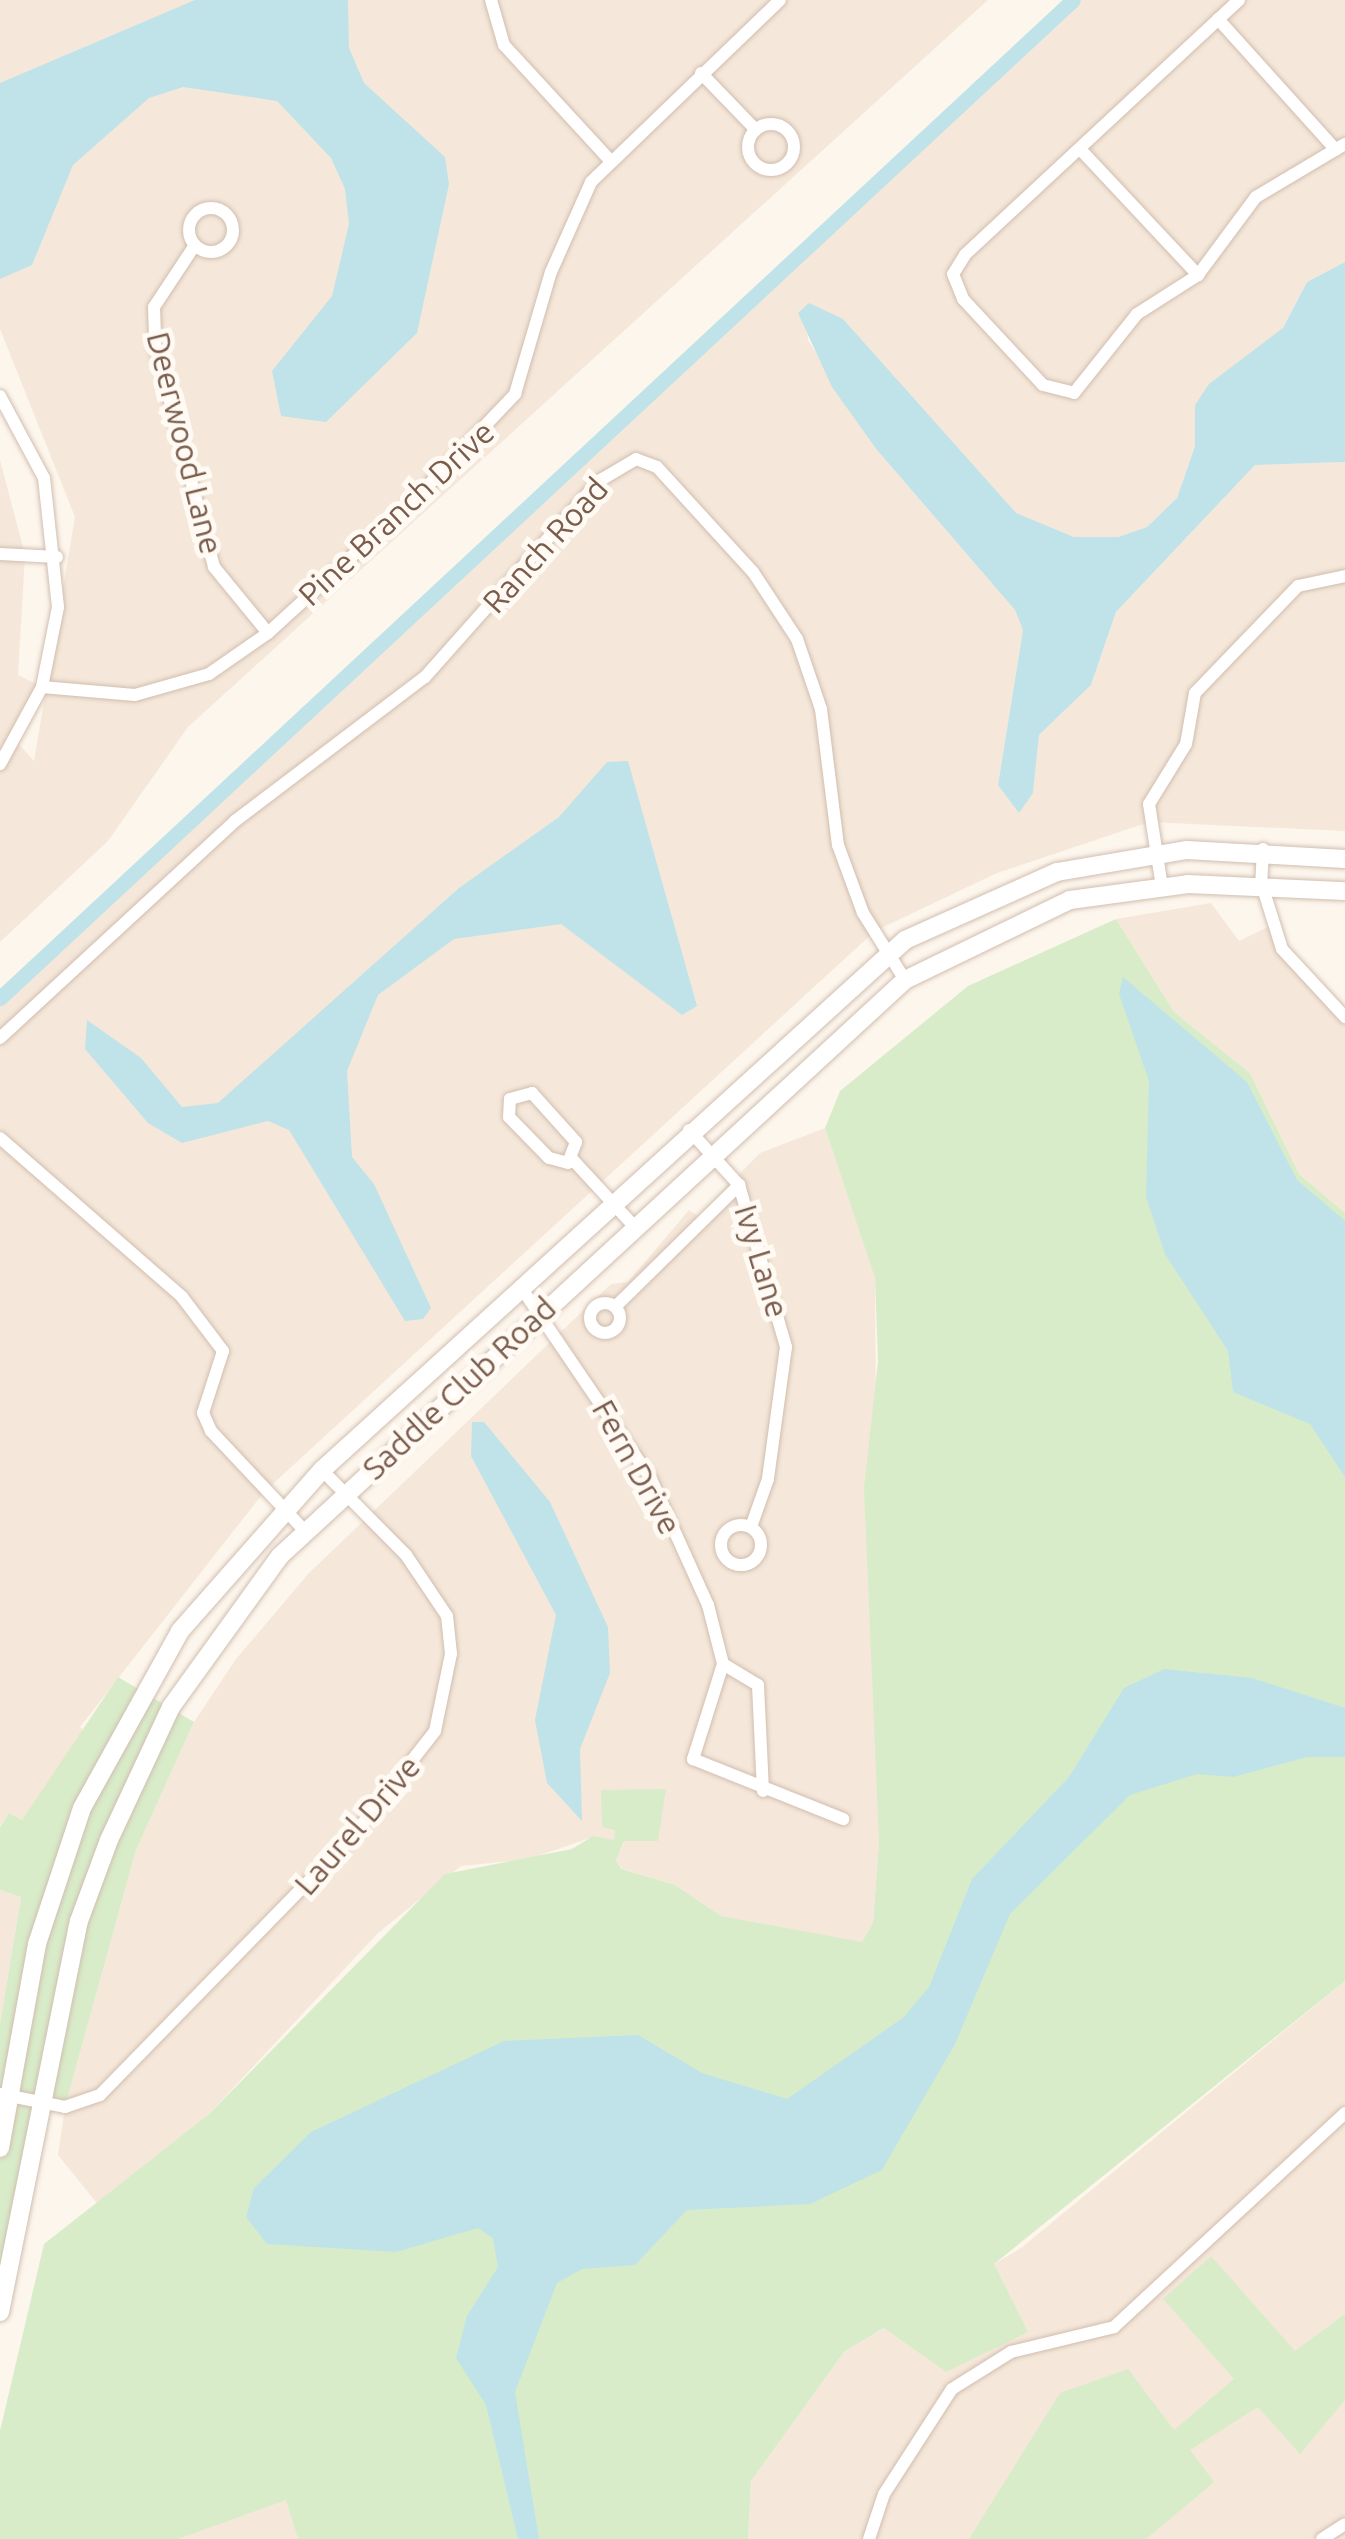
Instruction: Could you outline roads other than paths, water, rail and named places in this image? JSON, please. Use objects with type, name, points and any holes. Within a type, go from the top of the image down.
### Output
[{"type":"street","points":[[490,0],[504,45],[609,158]]},
{"type":"street","name":"Pine Branch Drive","points":[[42,687],[100,697],[170,687],[209,674],[268,633],[515,394],[568,225],[609,158],[780,0]]},
{"type":"street","points":[[1218,19],[1341,147],[1256,198],[1198,275],[1137,314],[1074,393],[1043,386],[963,299],[953,274],[1080,149],[1218,19],[1239,0]]},
{"type":"street","points":[[702,73],[756,130]]},
{"type":"street","points":[[1080,149],[1198,275]]},
{"type":"street","name":"Deerwood Lane","points":[[195,245],[154,307],[154,345],[214,567],[268,633]]},
{"type":"street","points":[[0,396],[44,478],[57,557],[58,607],[42,687],[0,764]]},
{"type":"street","name":"Ranch Road","points":[[0,1038],[235,822],[424,678],[600,481],[636,459],[657,467],[753,572],[797,639],[821,709],[838,845],[905,980]]},
{"type":"street","points":[[0,554],[57,557]]},
{"type":"street","points":[[1162,888],[1154,856],[1151,794],[1186,744],[1207,673],[1298,586],[1345,576]]},
{"type":"street","points":[[1263,848],[1261,882],[1282,948],[1345,1017]]},
{"type":"street","name":"Saddle Club Road","points":[[0,2148],[5,2094],[37,1944],[82,1808],[180,1631],[282,1510],[322,1470],[689,1130],[889,952],[996,893],[1154,856],[1263,848],[1345,859]]},
{"type":"street","name":"Saddle Club Road","points":[[0,2312],[80,1920],[150,1746],[247,1594],[305,1531],[711,1152],[905,980],[1070,900],[1162,888],[1261,882],[1345,891]]},
{"type":"street","points":[[573,1160],[573,1137],[535,1096],[515,1094],[512,1121],[548,1158],[573,1160],[634,1226]]},
{"type":"street","name":"Ivy Lane","points":[[689,1130],[739,1185],[786,1347],[768,1479],[751,1527]]},
{"type":"street","points":[[0,1138],[51,1192],[171,1284],[214,1339],[224,1365],[203,1413],[282,1510],[305,1531]]},
{"type":"street","points":[[616,1306],[739,1185]]},
{"type":"street","name":"Fern Drive","points":[[520,1286],[543,1311],[651,1479],[708,1605],[723,1664]]},
{"type":"street","name":"Laurel Drive","points":[[5,2094],[41,2102],[85,2102],[114,2082],[363,1825],[435,1731],[451,1654],[446,1616],[431,1583],[322,1470]]},
{"type":"street","points":[[763,1791],[758,1685],[723,1664],[694,1759],[763,1791],[843,1818]]},
{"type":"street","points":[[868,2539],[884,2494],[952,2388],[1011,2352],[1114,2326],[1345,2113]]},
{"type":"street","points":[[1322,2539],[1345,2524]]},
{"type":"water","points":[[195,0],[348,0],[349,48],[364,83],[445,157],[449,184],[417,333],[326,422],[281,416],[272,371],[332,296],[349,224],[345,189],[331,158],[277,101],[183,87],[149,98],[73,165],[32,265],[0,279],[0,83]]},
{"type":"water","points":[[1345,262],[1345,462],[1255,465],[1116,612],[1091,685],[1039,735],[1033,793],[1019,813],[998,785],[1023,630],[1015,610],[877,450],[832,387],[798,313],[809,303],[843,319],[1016,513],[1074,537],[1118,537],[1147,527],[1177,498],[1195,446],[1195,405],[1209,384],[1283,328],[1307,282]]},
{"type":"water","points":[[628,761],[697,1006],[682,1015],[561,924],[454,939],[378,995],[347,1071],[352,1157],[374,1184],[431,1308],[423,1319],[405,1321],[289,1130],[268,1121],[182,1143],[148,1123],[85,1049],[87,1020],[141,1058],[182,1107],[218,1103],[459,888],[559,817],[607,762]]},
{"type":"water","points":[[1123,977],[1247,1082],[1297,1180],[1345,1221],[1345,1477],[1310,1424],[1233,1392],[1228,1351],[1165,1254],[1146,1197],[1149,1081],[1119,994]]},
{"type":"water","points":[[472,1422],[484,1422],[550,1502],[608,1627],[610,1673],[580,1749],[582,1821],[547,1783],[535,1720],[556,1615],[471,1456]]},
{"type":"water","points":[[1164,1669],[1252,1678],[1345,1708],[1345,1757],[1307,1757],[1233,1777],[1197,1774],[1130,1795],[1010,1914],[955,2044],[882,2170],[810,2204],[687,2210],[635,2265],[582,2269],[557,2283],[515,2392],[539,2539],[518,2539],[486,2405],[456,2358],[467,2316],[498,2267],[493,2238],[478,2228],[396,2252],[267,2244],[246,2217],[254,2188],[311,2132],[504,2041],[638,2035],[702,2073],[787,2099],[904,2017],[929,1987],[972,1879],[1069,1777],[1124,1688]]},
{"type":"waterway","points":[[0,998],[1073,0]]}]
